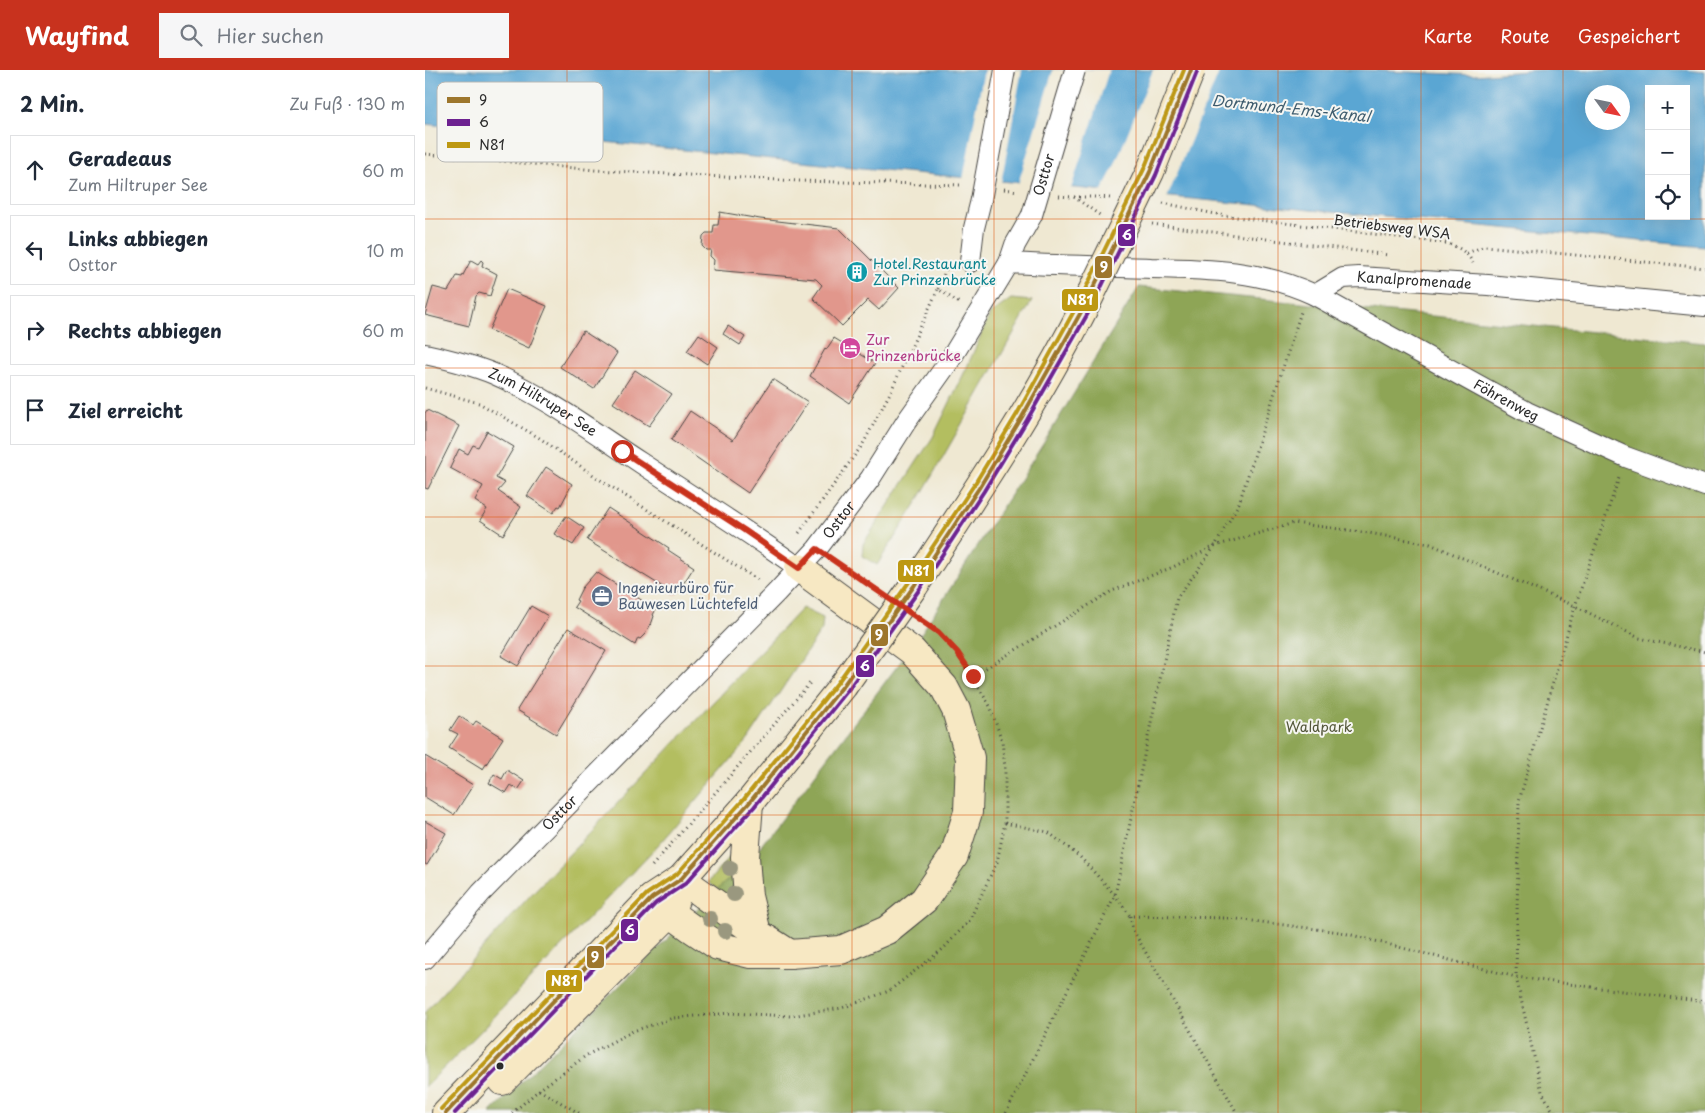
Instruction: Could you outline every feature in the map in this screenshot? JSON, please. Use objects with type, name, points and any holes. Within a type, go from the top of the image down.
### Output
[{"type":"main road","points":[[446,1113],[651,898],[681,879],[749,803],[843,686],[914,586],[979,488],[1022,417],[1087,302],[1150,172],[1191,70]]},
{"type":"main road","points":[[670,913],[718,946],[750,954],[790,954],[841,950],[887,930],[924,900],[954,856],[968,812],[970,758],[956,710],[944,686],[912,651],[799,568]]},
{"type":"main road","points":[[749,803],[745,857],[747,896],[757,933]]},
{"type":"main road","points":[[681,879],[790,954]]},
{"type":"main road","points":[[469,1113],[670,913],[681,879]]},
{"type":"street","points":[[970,262],[1005,70]]},
{"type":"street","name":"Osttor","points":[[425,959],[481,893],[817,549],[870,479],[906,422],[950,360],[1009,263],[1015,245],[1032,215],[1075,70]]},
{"type":"street","points":[[1009,263],[1212,269],[1272,278],[1294,285],[1315,295]]},
{"type":"street","name":"Kanalpromenade","points":[[1315,295],[1343,278],[1359,276],[1488,285],[1705,306]]},
{"type":"street","name":"Föhrenweg","points":[[1315,295],[1527,412],[1627,457],[1705,486]]},
{"type":"street","name":"Zum Hiltruper See","points":[[425,354],[494,374],[524,389],[573,418],[799,568]]},
{"type":"path","points":[[510,162],[595,170],[840,183],[940,184]]},
{"type":"path","points":[[1103,217],[1074,197],[1117,198]]},
{"type":"path","name":"Betriebsweg WSA","points":[[1161,203],[1221,216],[1445,243],[1467,253],[1485,246],[1705,268]]},
{"type":"path","points":[[1151,224],[1394,256]]},
{"type":"path","points":[[938,289],[949,261]]},
{"type":"path","points":[[1470,266],[1476,267]]},
{"type":"path","points":[[1006,1113],[1115,895],[1177,598],[1215,546],[1239,503],[1303,306],[1315,295]]},
{"type":"path","points":[[425,388],[479,403],[529,432],[644,508],[777,592]]},
{"type":"path","points":[[1554,1113],[1542,1092],[1516,977],[1519,800],[1575,606],[1627,457]]},
{"type":"path","points":[[973,676],[1112,591],[1173,567],[1215,546],[1294,523],[1369,533],[1430,544],[1575,606],[1639,638],[1705,652]]},
{"type":"path","points":[[855,576],[880,592]]},
{"type":"path","points":[[513,1113],[539,1090],[587,1055],[633,1031],[673,1018],[731,1013],[791,1016],[842,1008],[889,991],[943,949],[969,921],[997,862],[1005,823],[1005,768],[1001,741],[990,706],[957,652],[938,632],[913,615]]},
{"type":"path","points":[[1005,823],[1048,832],[1080,857],[1115,895],[1130,916],[1133,930],[1237,1113]]},
{"type":"path","points":[[1130,916],[1229,918],[1340,932],[1516,977],[1705,1002]]},
{"type":"path","points":[[539,1090],[579,1113]]},
{"type":"green space","name":"Waldpark","points":[[1139,287],[1705,343],[1705,1113],[490,1113],[757,851],[917,640],[1043,444]]},
{"type":"green space","points":[[1011,299],[1032,301],[916,504],[877,565],[862,556],[863,544],[933,437],[990,314]]},
{"type":"green space","points":[[802,608],[823,618],[822,629],[748,740],[660,843],[425,1087],[425,1012],[526,900]]},
{"type":"green space","points":[[734,852],[742,908],[708,882]]},
{"type":"water","name":"Dortmund-Ems-Kanal","points":[[425,70],[1362,70],[1475,75],[1541,70],[1683,70],[1705,72],[1705,247],[603,142],[603,82],[437,82],[437,125],[425,124]]},
{"type":"pier","points":[[984,70],[1022,70],[1001,183],[963,179]]},
{"type":"pier","points":[[1053,70],[1109,70],[1071,189],[1018,184]]},
{"type":"pier","points":[[1153,70],[1220,70],[1167,198],[1101,192],[1114,167]]},
{"type":"building","points":[[720,212],[760,219],[839,228],[899,288],[879,310],[868,300],[842,326],[813,298],[822,285],[816,279],[713,270],[714,260],[710,256],[711,250],[706,250],[702,246],[703,236],[706,233],[713,233],[714,225],[718,225]]},
{"type":"building","points":[[471,260],[478,264],[481,260],[483,262],[482,266],[497,274],[490,296],[479,293],[476,296],[469,326],[425,315],[433,287],[448,291],[457,276],[462,277]]},
{"type":"building","points":[[507,289],[547,306],[529,348],[489,330]]},
{"type":"building","points":[[728,326],[745,337],[740,345],[723,334]]},
{"type":"building","points":[[583,331],[617,353],[594,389],[560,367]]},
{"type":"building","points":[[699,334],[718,347],[707,364],[687,351]]},
{"type":"building","points":[[834,338],[875,363],[849,403],[810,376],[825,349]]},
{"type":"building","points":[[635,370],[672,394],[649,426],[613,403]]},
{"type":"building","points":[[773,379],[808,402],[748,493],[671,440],[690,411],[733,440]]},
{"type":"building","points":[[427,410],[459,426],[428,489],[425,488],[425,413]]},
{"type":"building","points":[[487,431],[514,447],[496,478],[505,483],[498,491],[521,507],[503,535],[480,520],[487,509],[475,501],[483,486],[450,468],[459,449],[468,454],[473,445],[478,447]]},
{"type":"building","points":[[546,467],[572,484],[560,507],[558,506],[553,513],[527,496]]},
{"type":"building","points":[[608,508],[669,548],[668,550],[694,567],[676,595],[587,540]]},
{"type":"building","points":[[566,516],[584,528],[573,545],[554,534]]},
{"type":"building","points":[[596,572],[656,609],[652,622],[645,634],[640,639],[638,638],[635,645],[574,607],[582,588]]},
{"type":"building","points":[[531,606],[548,616],[518,666],[501,656]]},
{"type":"building","points":[[568,628],[606,651],[556,734],[517,710]]},
{"type":"building","points":[[459,716],[473,725],[476,721],[503,738],[483,769],[449,748],[458,734],[450,730]]},
{"type":"building","points":[[425,756],[473,785],[454,815],[425,797]]},
{"type":"building","points":[[507,770],[524,781],[518,790],[511,785],[506,793],[489,783],[494,774],[502,779]]},
{"type":"building","points":[[425,821],[446,833],[427,865],[425,864]]},
{"type":"transit line","name":"N81","points":[[441,1109],[647,894],[677,874],[744,799],[838,682],[909,582],[974,485],[1017,414],[1079,302],[1144,169],[1184,70]]},
{"type":"transit line","name":"9","points":[[446,1113],[652,898],[681,879],[749,803],[843,686],[914,586],[979,488],[1022,417],[1085,305],[1150,172],[1191,70]]},
{"type":"transit line","name":"6","points":[[455,1113],[656,903],[686,883],[754,807],[848,690],[919,590],[984,491],[1091,308],[1156,175],[1197,72]]},
{"type":"place","name":"Hotel.Restaurant Zur Prinzenbrücke","points":[[857,272]]},
{"type":"place","name":"Zur Prinzenbrücke","points":[[850,348]]},
{"type":"place","name":"Ingenieurbüro für Bauwesen Lüchtefeld","points":[[602,596]]},
{"type":"route","points":[[622,451],[799,568],[817,549],[938,632],[957,652],[973,676]]}]
